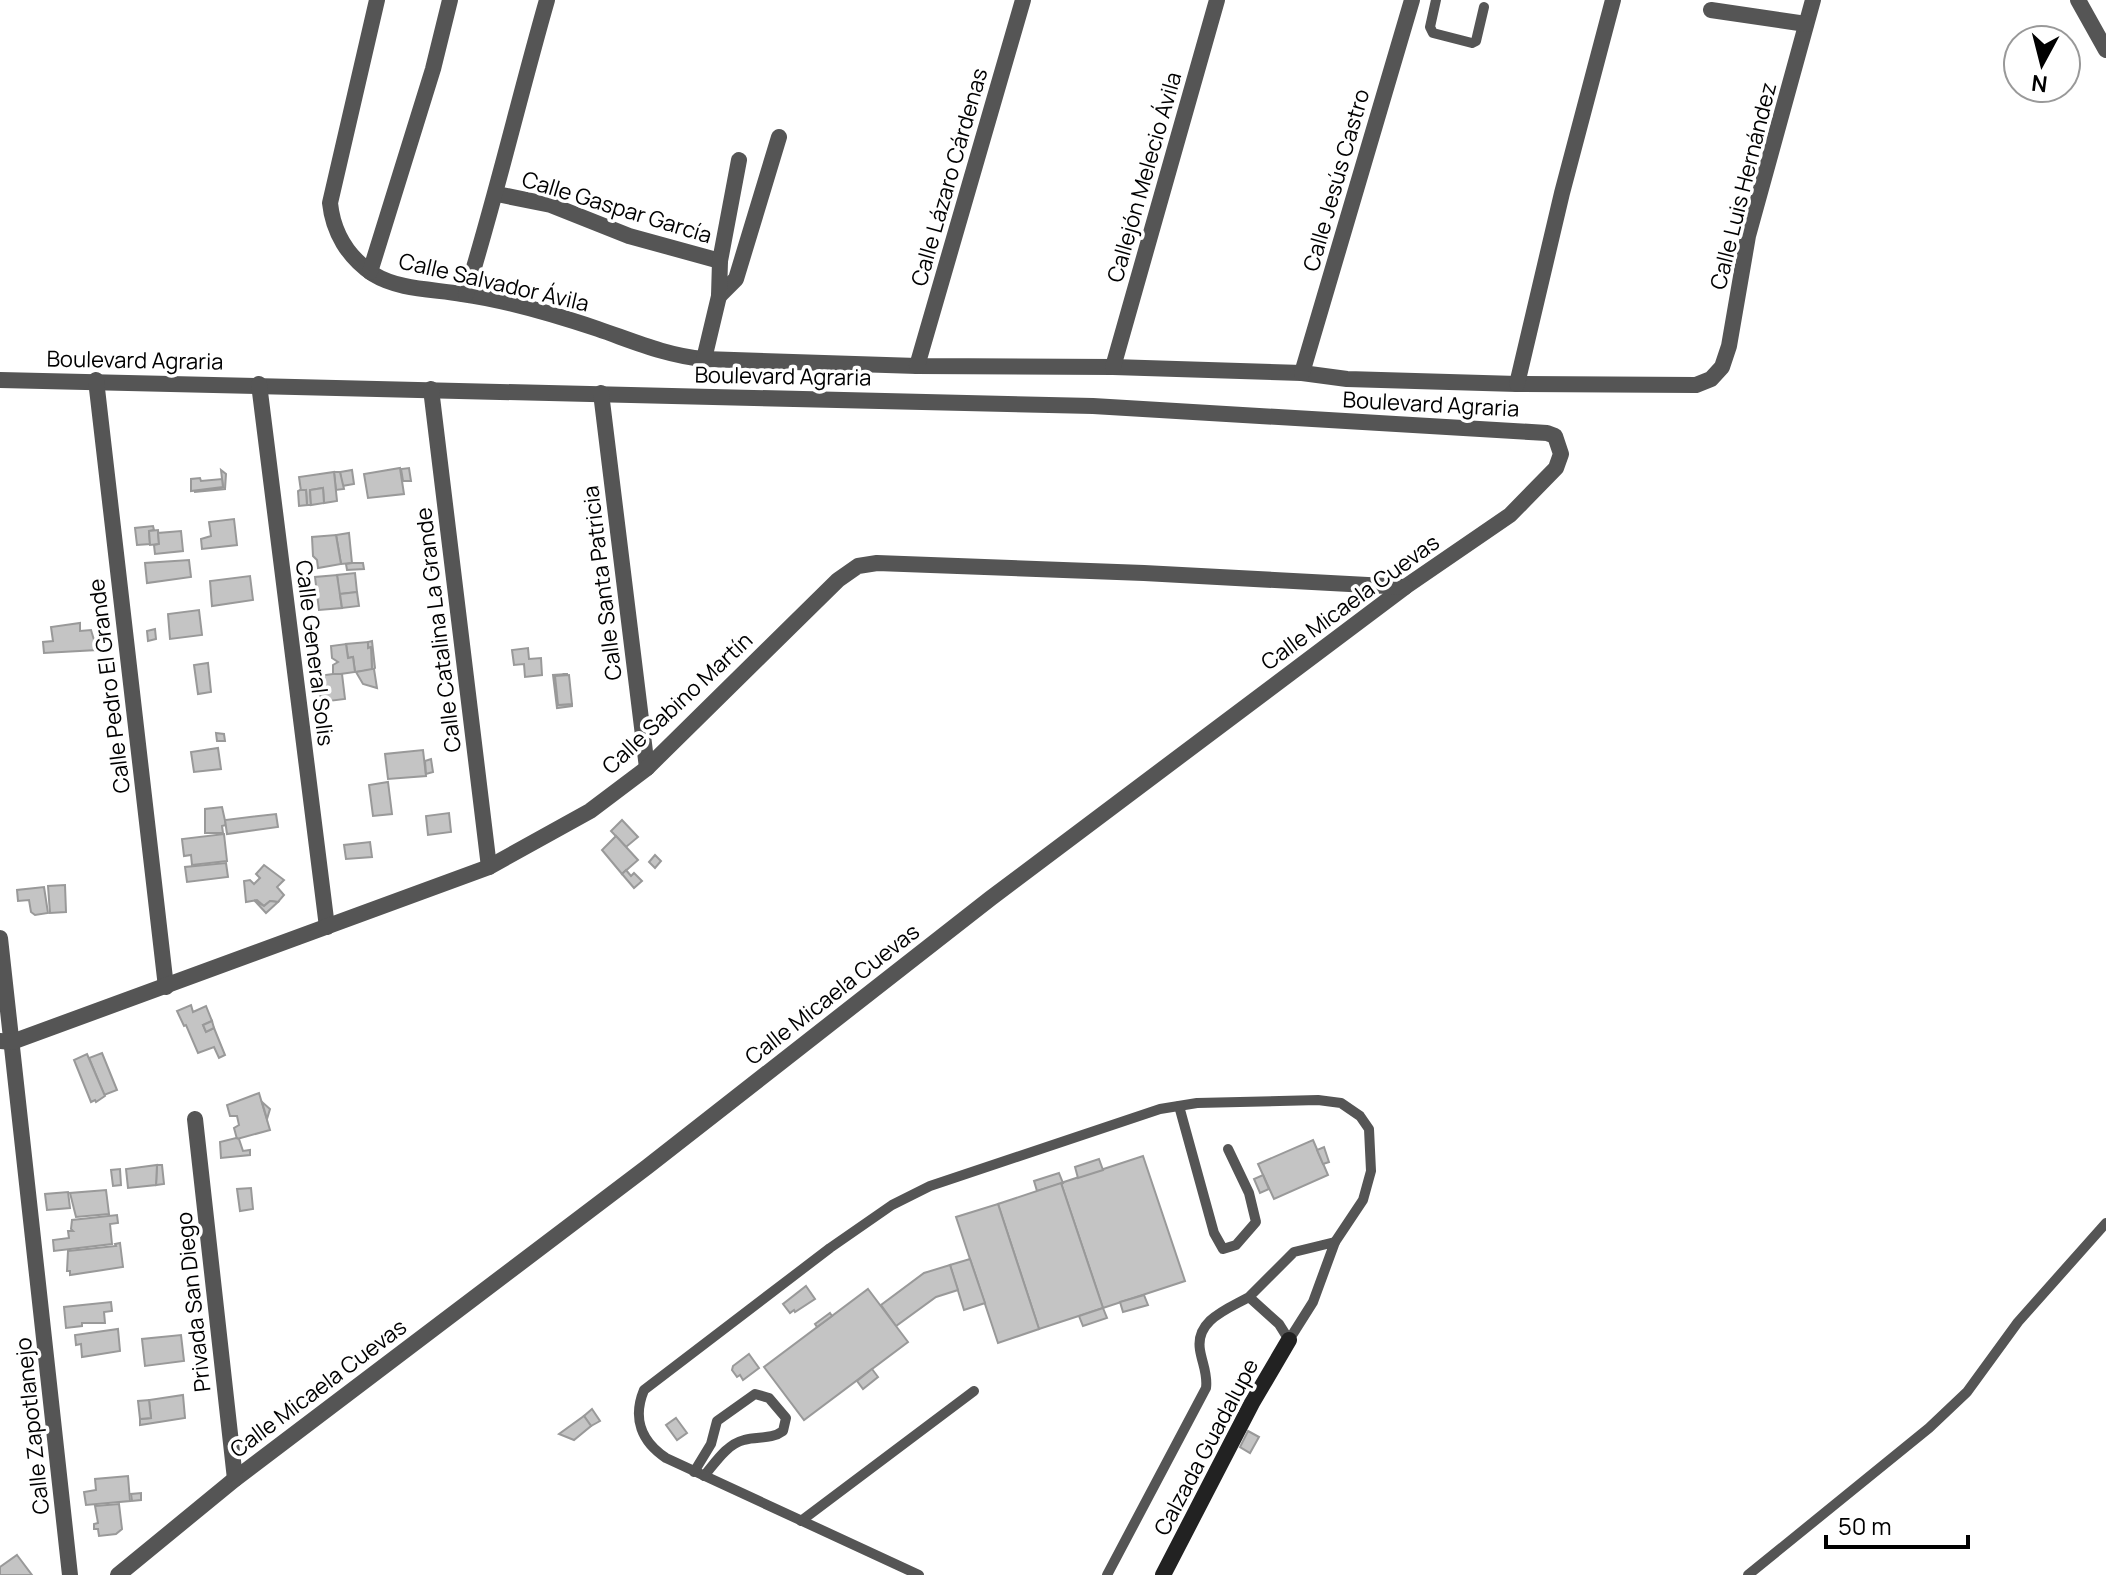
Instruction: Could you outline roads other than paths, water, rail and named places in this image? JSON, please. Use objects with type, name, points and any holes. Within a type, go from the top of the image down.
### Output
[{"type":"street","name":"Calle Salvador Ávila","points":[[377,0],[330,203],[331,221],[337,234],[350,253],[370,272],[388,282],[466,294],[575,321],[681,357],[917,366]]},
{"type":"street","points":[[370,272],[433,69],[450,0]]},
{"type":"street","name":"Calle Gaspar García","points":[[466,294],[497,194],[547,0]]},
{"type":"street","name":"Calle Lázaro Cárdenas","points":[[917,366],[1023,0]]},
{"type":"street","name":"Callejón Melecio Ávila","points":[[1113,367],[1217,0]]},
{"type":"street","name":"Calle Jesús Castro","points":[[1302,373],[1412,0]]},
{"type":"street","points":[[1517,384],[1562,193],[1613,0]]},
{"type":"street","name":"Calle Luis Hernández","points":[[1711,379],[1722,367],[1729,346],[1748,236],[1813,0]]},
{"type":"street","points":[[2078,0],[2106,50]]},
{"type":"street","points":[[1711,10],[1806,24]]},
{"type":"street","points":[[719,296],[736,279],[779,137]]},
{"type":"street","points":[[720,261],[739,160]]},
{"type":"street","name":"Calle Gaspar García","points":[[497,194],[551,205],[629,236],[720,261],[719,296],[704,359]]},
{"type":"street","name":"Boulevard Agraria","points":[[917,366],[1113,367],[1517,384],[1696,385],[1711,379]]},
{"type":"street","name":"Boulevard Agraria","points":[[0,380],[1109,407],[1547,433],[1555,436],[1559,443]]},
{"type":"street","name":"Calle Pedro El Grande","points":[[96,380],[166,987]]},
{"type":"street","name":"Calle General Solis","points":[[259,384],[327,927]]},
{"type":"street","name":"Calle Catalina La Grande","points":[[431,389],[489,867]]},
{"type":"street","name":"Calle Santa Patricia","points":[[601,393],[647,768]]},
{"type":"street","name":"Calle Micaela Cuevas","points":[[118,1575],[235,1479],[647,1167],[991,898],[1405,587],[1510,515],[1556,468],[1561,454],[1559,443]]},
{"type":"street","name":"Calle Sabino Martín","points":[[6,1042],[166,987],[489,867],[590,811],[647,768],[838,580],[858,566],[877,563],[1128,572],[1405,587]]},
{"type":"street","name":"Calle Zapotlanejo","points":[[0,938],[6,1042],[70,1575]]},
{"type":"street","name":"Privada San Diego","points":[[195,1119],[235,1479]]},
{"type":"street","name":"Calzada Guadalupe","points":[[1163,1575],[1252,1403],[1289,1340]]},
{"type":"lane","points":[[1436,0],[1430,27],[1433,33],[1472,43],[1476,41],[1484,7]]},
{"type":"lane","points":[[919,1575],[666,1458],[646,1442],[639,1422],[638,1411],[644,1390],[818,1257],[892,1205],[930,1186],[1160,1109],[1197,1103],[1318,1100],[1341,1103],[1360,1116],[1369,1129],[1371,1171],[1363,1200],[1335,1242],[1313,1302],[1289,1340],[1279,1324],[1249,1297]]},
{"type":"lane","points":[[1179,1106],[1214,1233],[1223,1249],[1236,1245],[1256,1222],[1249,1193],[1228,1149]]},
{"type":"lane","points":[[1748,1575],[1929,1428],[1967,1392],[2018,1322],[2106,1223]]},
{"type":"lane","points":[[1107,1575],[1206,1388],[1207,1379],[1199,1346],[1203,1327],[1214,1316],[1249,1297],[1294,1252],[1335,1242]]},
{"type":"lane","points":[[801,1521],[974,1391]]},
{"type":"lane","points":[[755,1394],[769,1398],[786,1418],[783,1431],[778,1435],[739,1441],[699,1474],[717,1421],[755,1394]]}]
